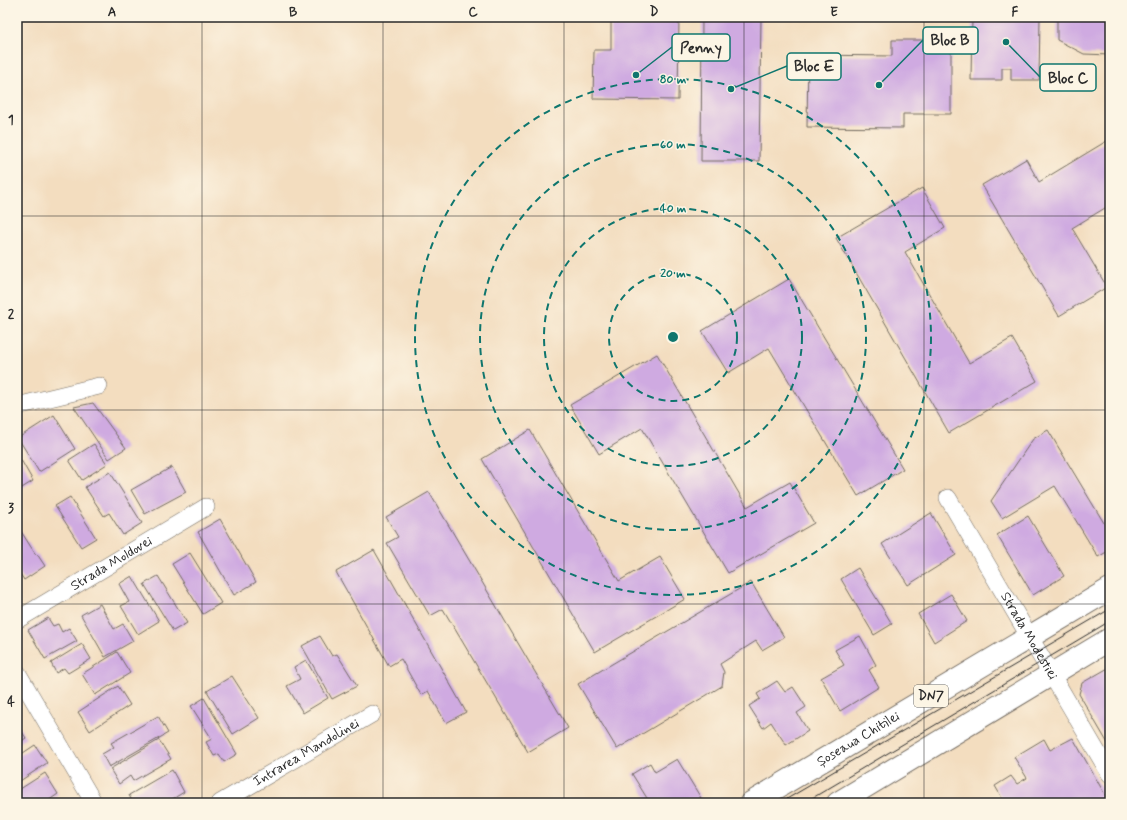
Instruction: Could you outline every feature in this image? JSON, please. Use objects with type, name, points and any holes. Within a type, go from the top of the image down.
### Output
[{"type":"main road","name":"Șoseaua Chitilei","points":[[751,803],[776,797],[1030,637],[1110,589]]},
{"type":"main road","points":[[838,803],[1110,639]]},
{"type":"street","points":[[17,406],[99,386]]},
{"type":"street","name":"Strada Modestiei","points":[[948,498],[1110,774]]},
{"type":"street","name":"Strada Moldovei","points":[[17,620],[206,507]]},
{"type":"street","points":[[17,672],[94,803]]},
{"type":"street","name":"Intrarea Mandolinei","points":[[220,803],[372,714]]},
{"type":"building","points":[[611,17],[679,17],[678,100],[593,99],[594,50],[611,50]]},
{"type":"building","points":[[702,17],[761,17],[759,161],[701,161]]},
{"type":"building","points":[[972,17],[1040,17],[1039,80],[1011,80],[1011,68],[1002,68],[1002,80],[971,80]]},
{"type":"building","points":[[1057,17],[1110,17],[1110,55],[1084,54],[1057,40]]},
{"type":"building","points":[[892,40],[951,40],[951,114],[903,114],[903,128],[807,127],[808,55],[892,56]]},
{"type":"building","points":[[1110,139],[1110,205],[1072,228],[1107,287],[1059,316],[982,185],[1026,159],[1039,182]]},
{"type":"building","points":[[922,188],[945,228],[905,252],[969,363],[1012,338],[1037,381],[949,433],[836,238]]},
{"type":"building","points":[[789,279],[903,469],[858,496],[769,348],[728,373],[702,331]]},
{"type":"building","points":[[657,354],[747,507],[790,482],[814,523],[728,573],[642,428],[599,454],[570,405]]},
{"type":"building","points":[[93,403],[126,448],[109,459],[74,407]]},
{"type":"building","points":[[54,415],[75,449],[39,472],[18,438]]},
{"type":"building","points":[[530,430],[619,581],[660,557],[685,599],[595,652],[482,459]]},
{"type":"building","points":[[1048,430],[1110,533],[1110,550],[1098,557],[1055,486],[1002,518],[991,501],[1033,439]]},
{"type":"building","points":[[94,444],[107,464],[82,480],[69,460]]},
{"type":"building","points":[[21,460],[33,481],[17,491],[17,462]]},
{"type":"building","points":[[172,467],[186,492],[145,514],[131,490]]},
{"type":"building","points":[[110,472],[142,523],[123,535],[109,513],[104,516],[85,487]]},
{"type":"building","points":[[429,492],[568,728],[528,752],[443,609],[430,616],[387,543],[398,537],[386,517]]},
{"type":"building","points":[[70,497],[96,538],[81,547],[55,506]]},
{"type":"building","points":[[931,513],[956,555],[908,585],[882,544]]},
{"type":"building","points":[[1028,516],[1064,576],[1033,595],[997,535]]},
{"type":"building","points":[[220,519],[256,582],[234,595],[198,532]]},
{"type":"building","points":[[17,525],[36,555],[37,554],[45,566],[24,580],[17,569]]},
{"type":"building","points":[[374,550],[466,712],[446,723],[428,691],[421,695],[401,659],[389,666],[336,572]]},
{"type":"building","points":[[190,553],[221,603],[203,614],[172,564]]},
{"type":"building","points":[[858,568],[892,624],[874,635],[841,579]]},
{"type":"building","points":[[132,576],[159,621],[138,634],[121,606],[129,602],[119,584]]},
{"type":"building","points":[[158,576],[187,623],[173,631],[144,584]]},
{"type":"building","points":[[751,582],[784,637],[762,650],[756,641],[720,664],[724,672],[722,686],[617,749],[578,684]]},
{"type":"building","points":[[951,594],[967,621],[934,642],[918,614]]},
{"type":"building","points":[[100,604],[114,629],[123,624],[133,641],[105,657],[81,615]]},
{"type":"building","points":[[48,618],[53,626],[58,624],[62,632],[69,628],[77,641],[45,659],[28,630]]},
{"type":"building","points":[[320,636],[332,656],[337,654],[357,686],[332,699],[302,646]]},
{"type":"building","points":[[860,636],[876,665],[869,670],[879,687],[840,711],[821,678],[844,665],[835,650]]},
{"type":"building","points":[[82,644],[91,659],[68,673],[64,668],[56,673],[51,663]]},
{"type":"building","points":[[117,652],[130,673],[95,695],[82,674]]},
{"type":"building","points":[[306,660],[328,698],[303,713],[287,686],[300,679],[294,667]]},
{"type":"building","points":[[1110,667],[1110,747],[1079,694],[1082,683]]},
{"type":"building","points":[[232,676],[259,718],[233,734],[207,691]]},
{"type":"building","points":[[777,681],[785,692],[793,687],[806,707],[797,713],[808,731],[786,745],[771,722],[763,728],[749,706],[760,699],[757,694]]},
{"type":"building","points":[[118,686],[130,705],[90,731],[78,712]]},
{"type":"building","points":[[204,698],[237,754],[224,762],[219,754],[214,756],[206,742],[212,739],[191,706]]},
{"type":"building","points":[[158,716],[168,733],[109,767],[102,754],[114,747],[111,743]]},
{"type":"building","points":[[17,724],[26,738],[17,744]]},
{"type":"building","points":[[1073,738],[1108,800],[1103,803],[1005,803],[995,786],[1011,776],[1017,784],[1027,778],[1014,757],[1044,739],[1050,750]]},
{"type":"building","points":[[159,740],[171,759],[133,781],[130,776],[119,784],[110,769]]},
{"type":"building","points":[[35,745],[47,763],[17,783],[17,757]]},
{"type":"building","points":[[677,759],[701,798],[692,803],[650,803],[632,774],[650,763],[655,772]]},
{"type":"building","points":[[172,770],[184,792],[166,803],[133,803],[129,795]]},
{"type":"building","points":[[45,773],[58,794],[45,803],[17,803],[17,791]]},
{"type":"tram line","points":[[780,803],[1110,609]]},
{"type":"tram line","points":[[804,803],[1110,621]]},
{"type":"place","name":"Bloc C","points":[[1006,42]]},
{"type":"place","name":"Penny","points":[[636,75]]},
{"type":"place","name":"Bloc B","points":[[879,85]]},
{"type":"place","name":"Bloc E","points":[[731,89]]}]
